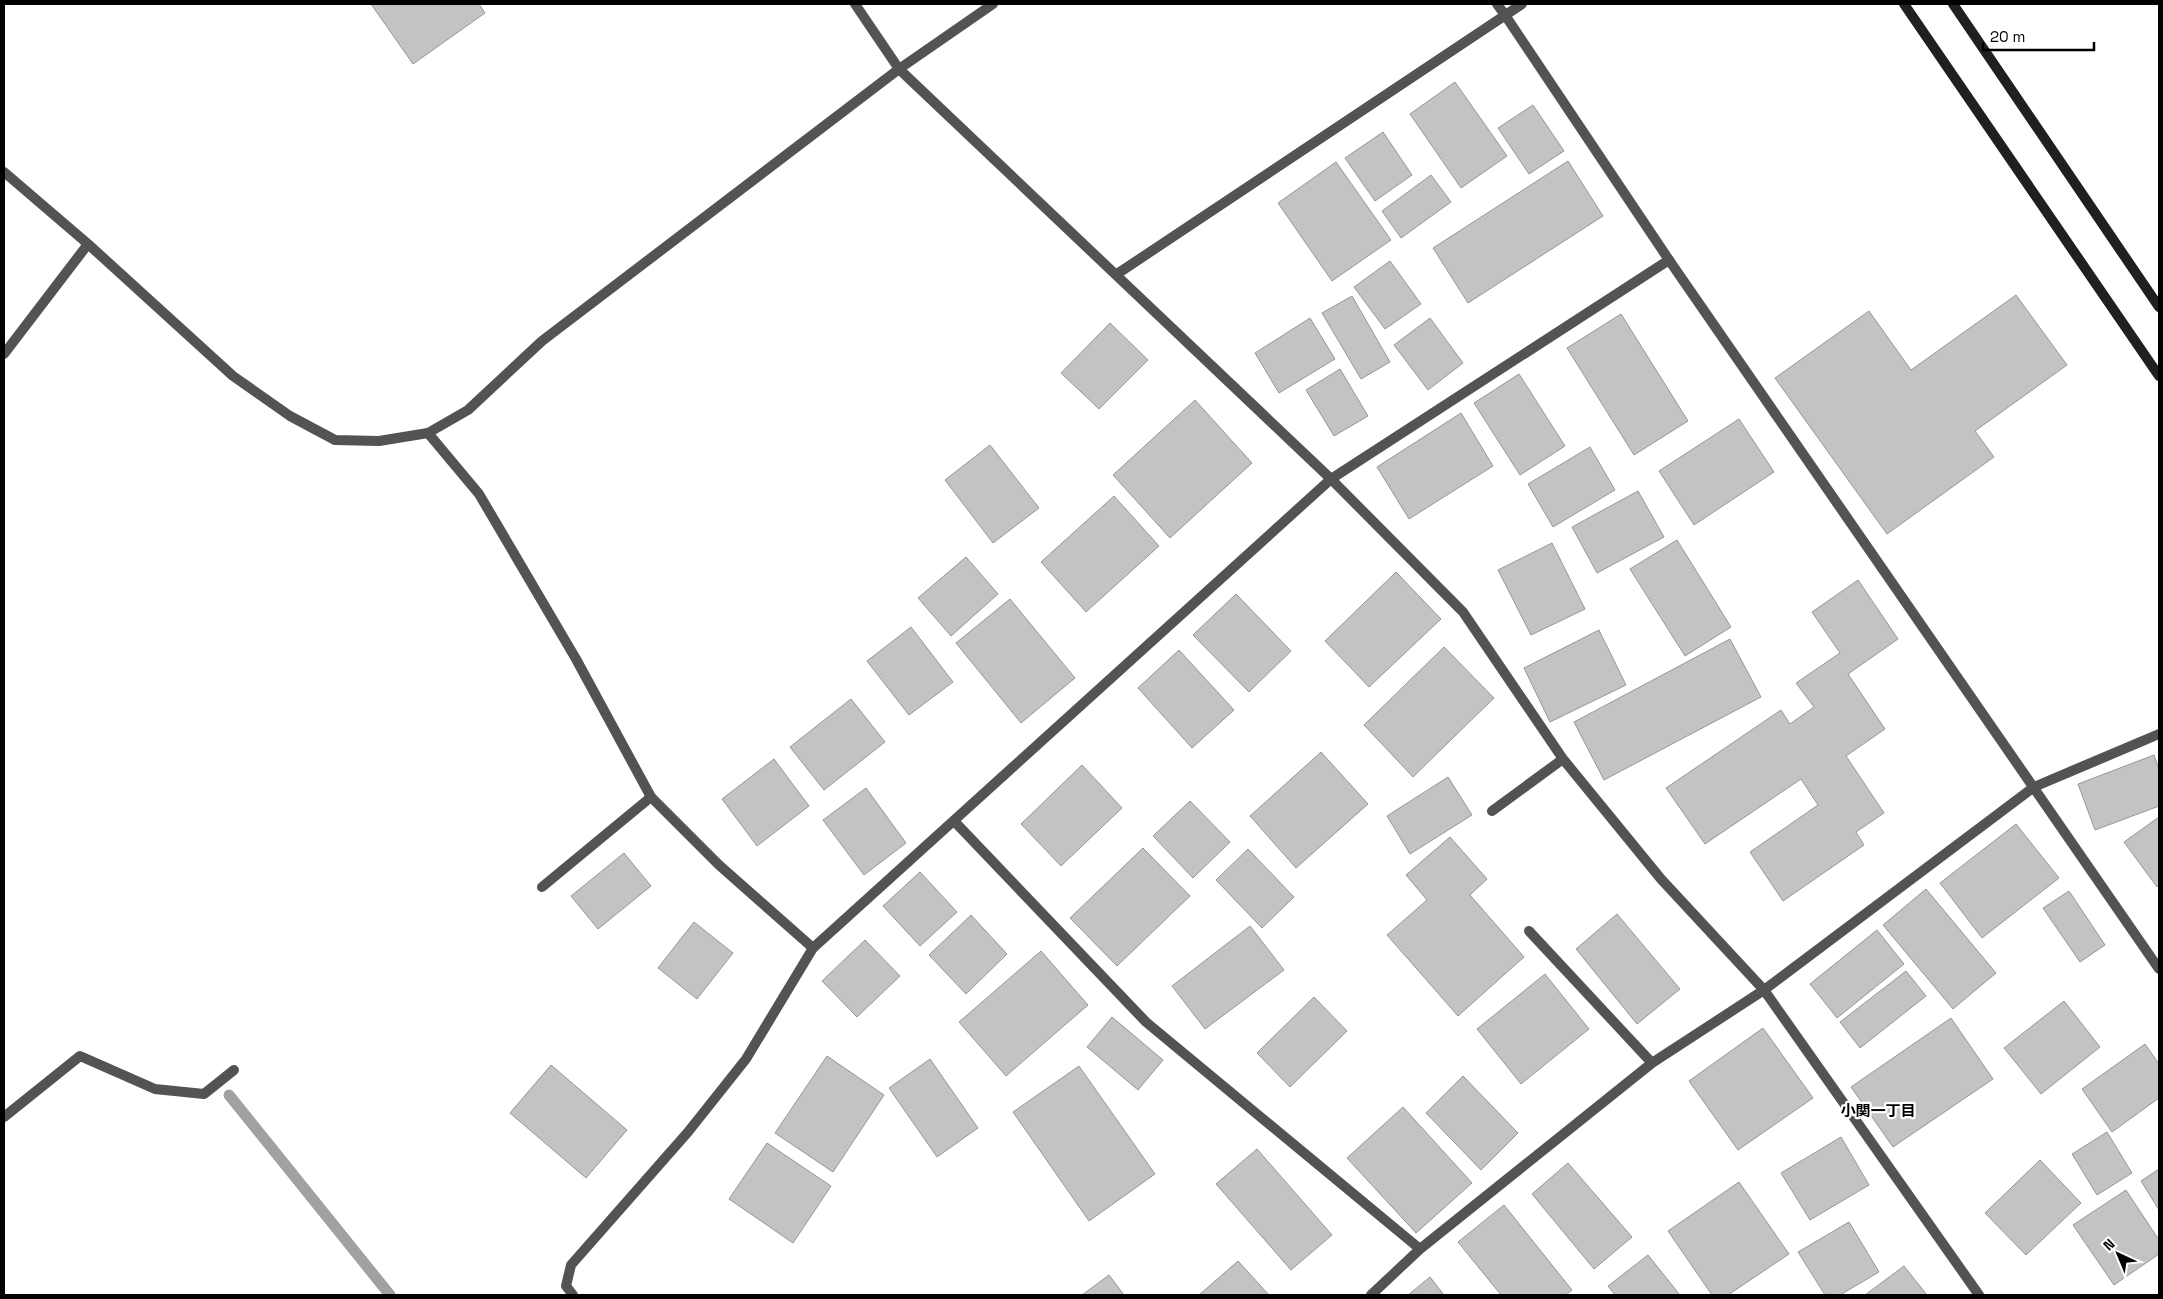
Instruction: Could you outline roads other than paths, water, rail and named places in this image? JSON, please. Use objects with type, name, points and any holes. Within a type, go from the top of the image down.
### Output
[{"type":"street","points":[[855,4],[899,69],[1331,479],[1463,612],[1563,759],[1661,879],[1764,990],[1979,1295]]},
{"type":"street","points":[[4,172],[88,244],[233,376],[290,416],[335,440],[379,441],[428,434],[468,410],[542,341],[899,69],[993,4]]},
{"type":"street","points":[[1497,4],[1669,260],[2159,968]]},
{"type":"street","points":[[1117,274],[1522,4]]},
{"type":"street","points":[[1904,4],[2159,376]]},
{"type":"street","points":[[1954,4],[2159,307]]},
{"type":"street","points":[[4,354],[88,244]]},
{"type":"street","points":[[573,1295],[566,1286],[571,1265],[688,1132],[746,1059],[812,948],[1331,479],[1669,260]]},
{"type":"street","points":[[428,434],[479,494],[576,659],[651,797],[719,865],[812,948]]},
{"type":"street","points":[[1371,1295],[1420,1249],[1652,1063],[1764,990],[2034,787],[2159,734]]},
{"type":"street","points":[[1492,811],[1563,759]]},
{"type":"street","points":[[542,887],[651,797]]},
{"type":"street","points":[[954,821],[1146,1022],[1420,1249]]},
{"type":"street","points":[[1530,931],[1652,1063]]},
{"type":"street","points":[[4,1117],[80,1056],[155,1089],[204,1094],[234,1070]]},
{"type":"waterway","points":[[229,1095],[390,1295]]},
{"type":"district","name":"小関一丁目","points":[[1878,1110]]}]
